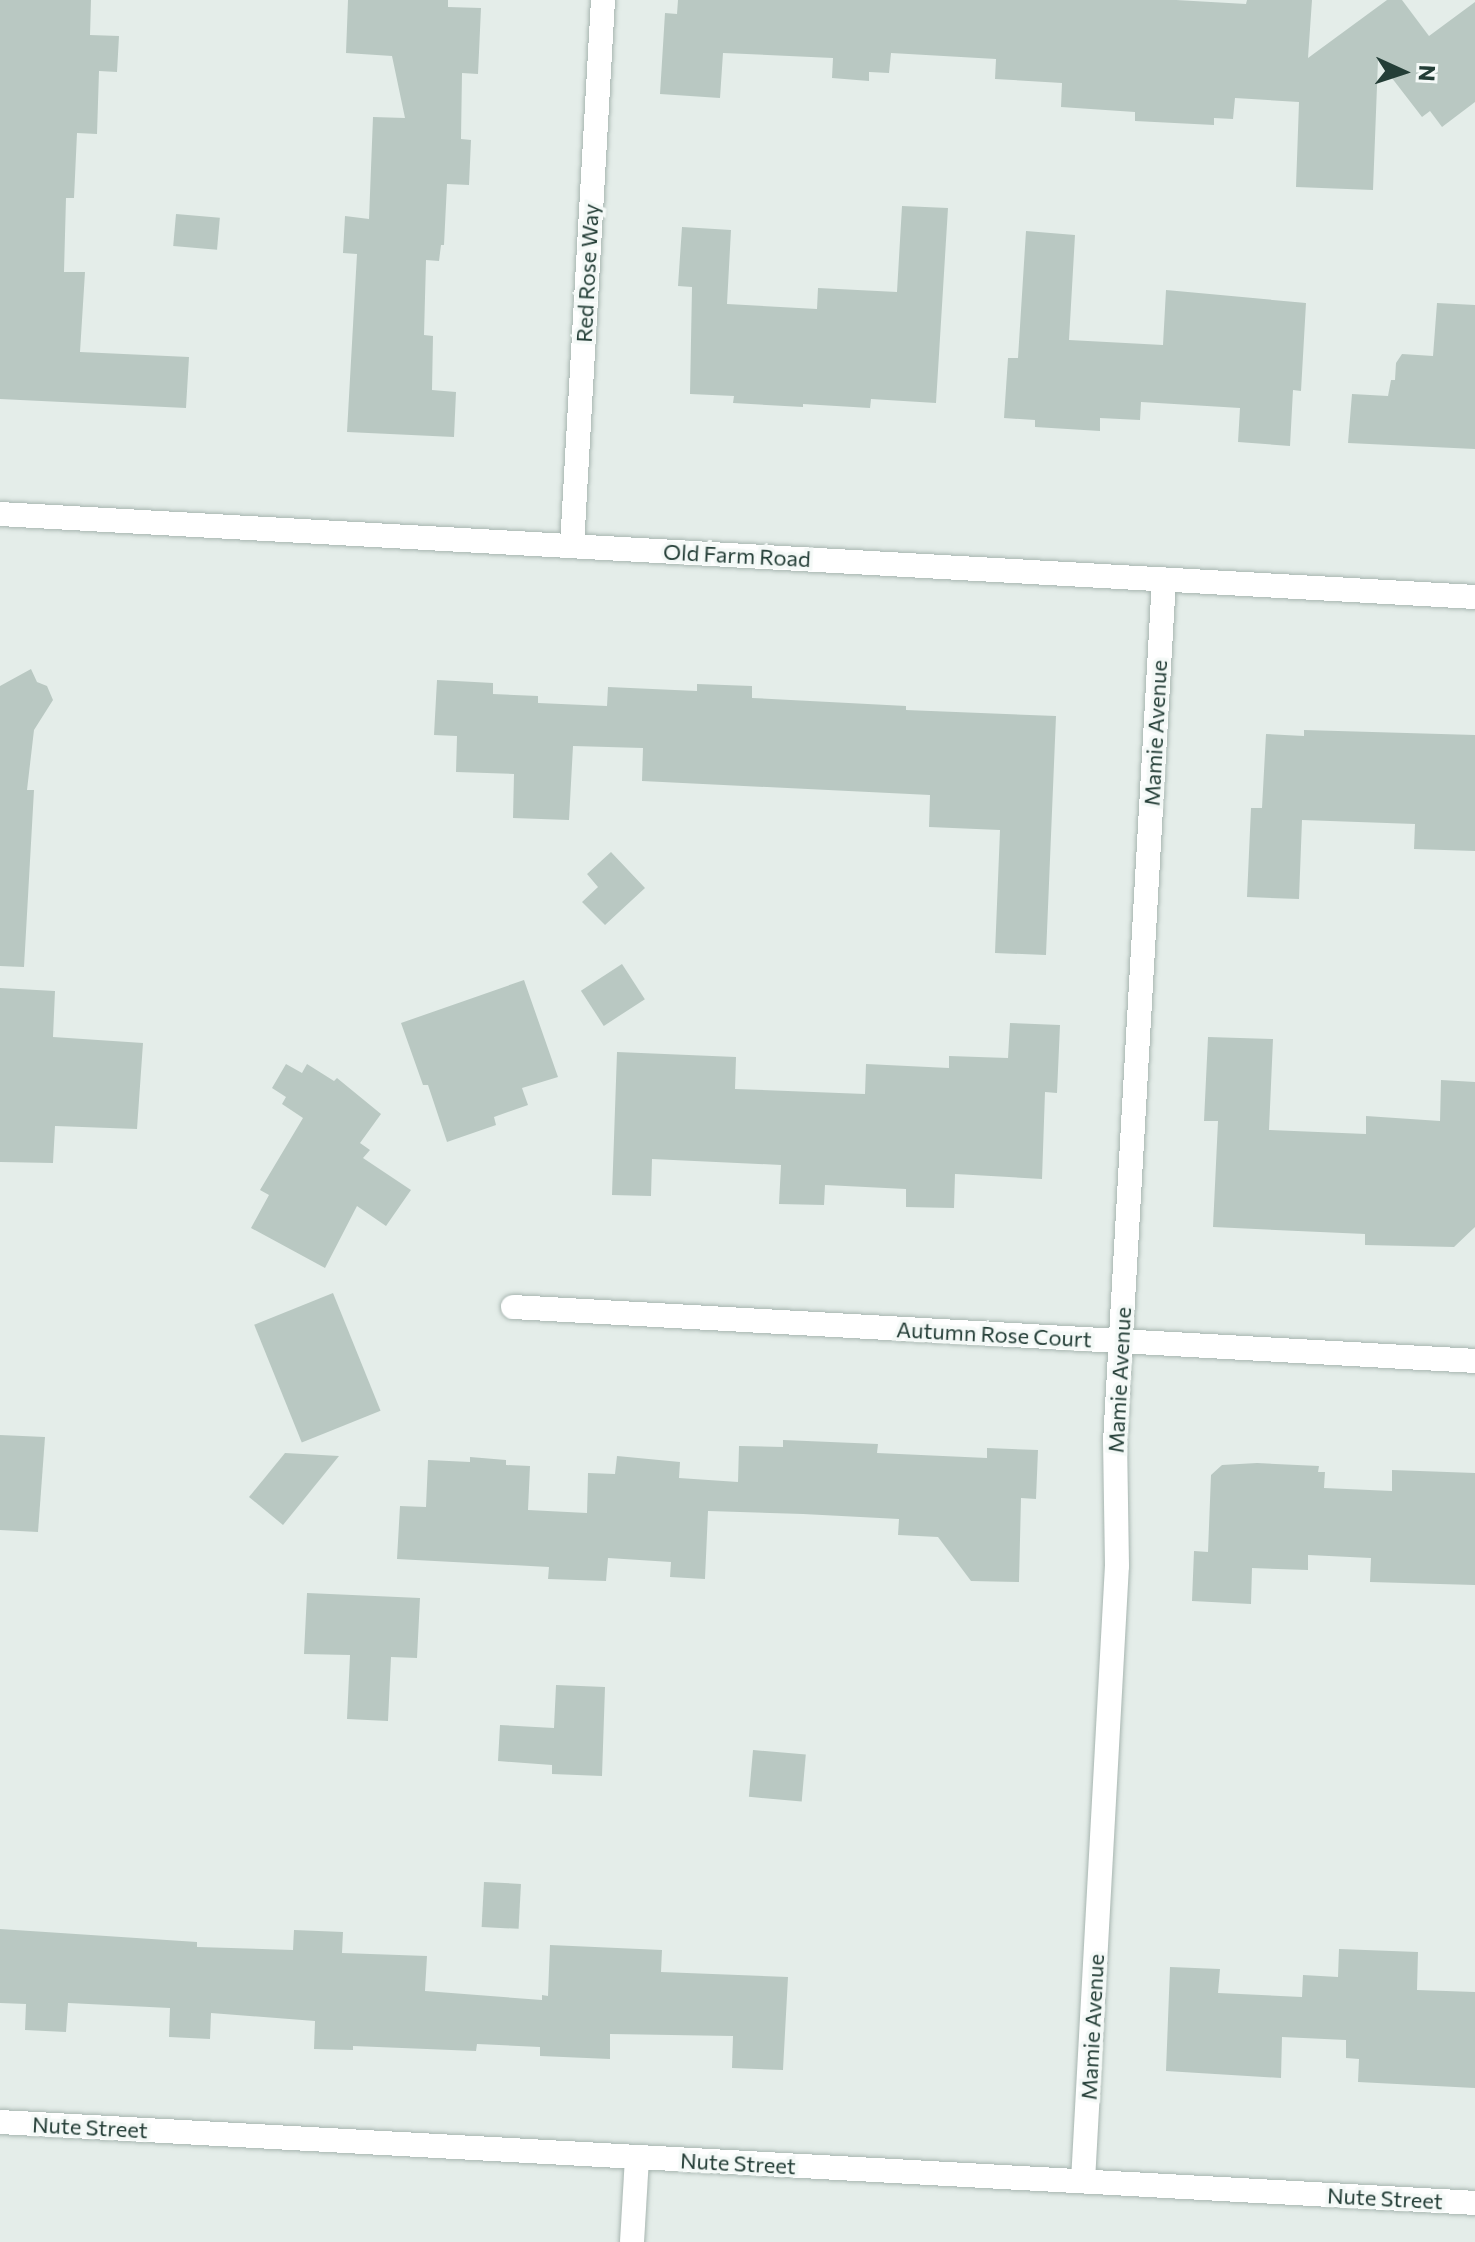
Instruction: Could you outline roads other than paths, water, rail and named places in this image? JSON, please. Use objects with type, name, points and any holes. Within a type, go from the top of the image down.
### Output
[{"type":"street","name":"Red Rose Way","points":[[572,546],[603,0]]},
{"type":"street","name":"Old Farm Road","points":[[0,514],[1475,597]]},
{"type":"street","name":"Mamie Avenue","points":[[1083,2181],[1117,1566],[1115,1442],[1164,579]]},
{"type":"street","name":"Autumn Rose Court","points":[[513,1307],[1475,1361]]},
{"type":"street","name":"Nute Street","points":[[0,2122],[1475,2203]]},
{"type":"street","points":[[632,2242],[637,2157]]}]
